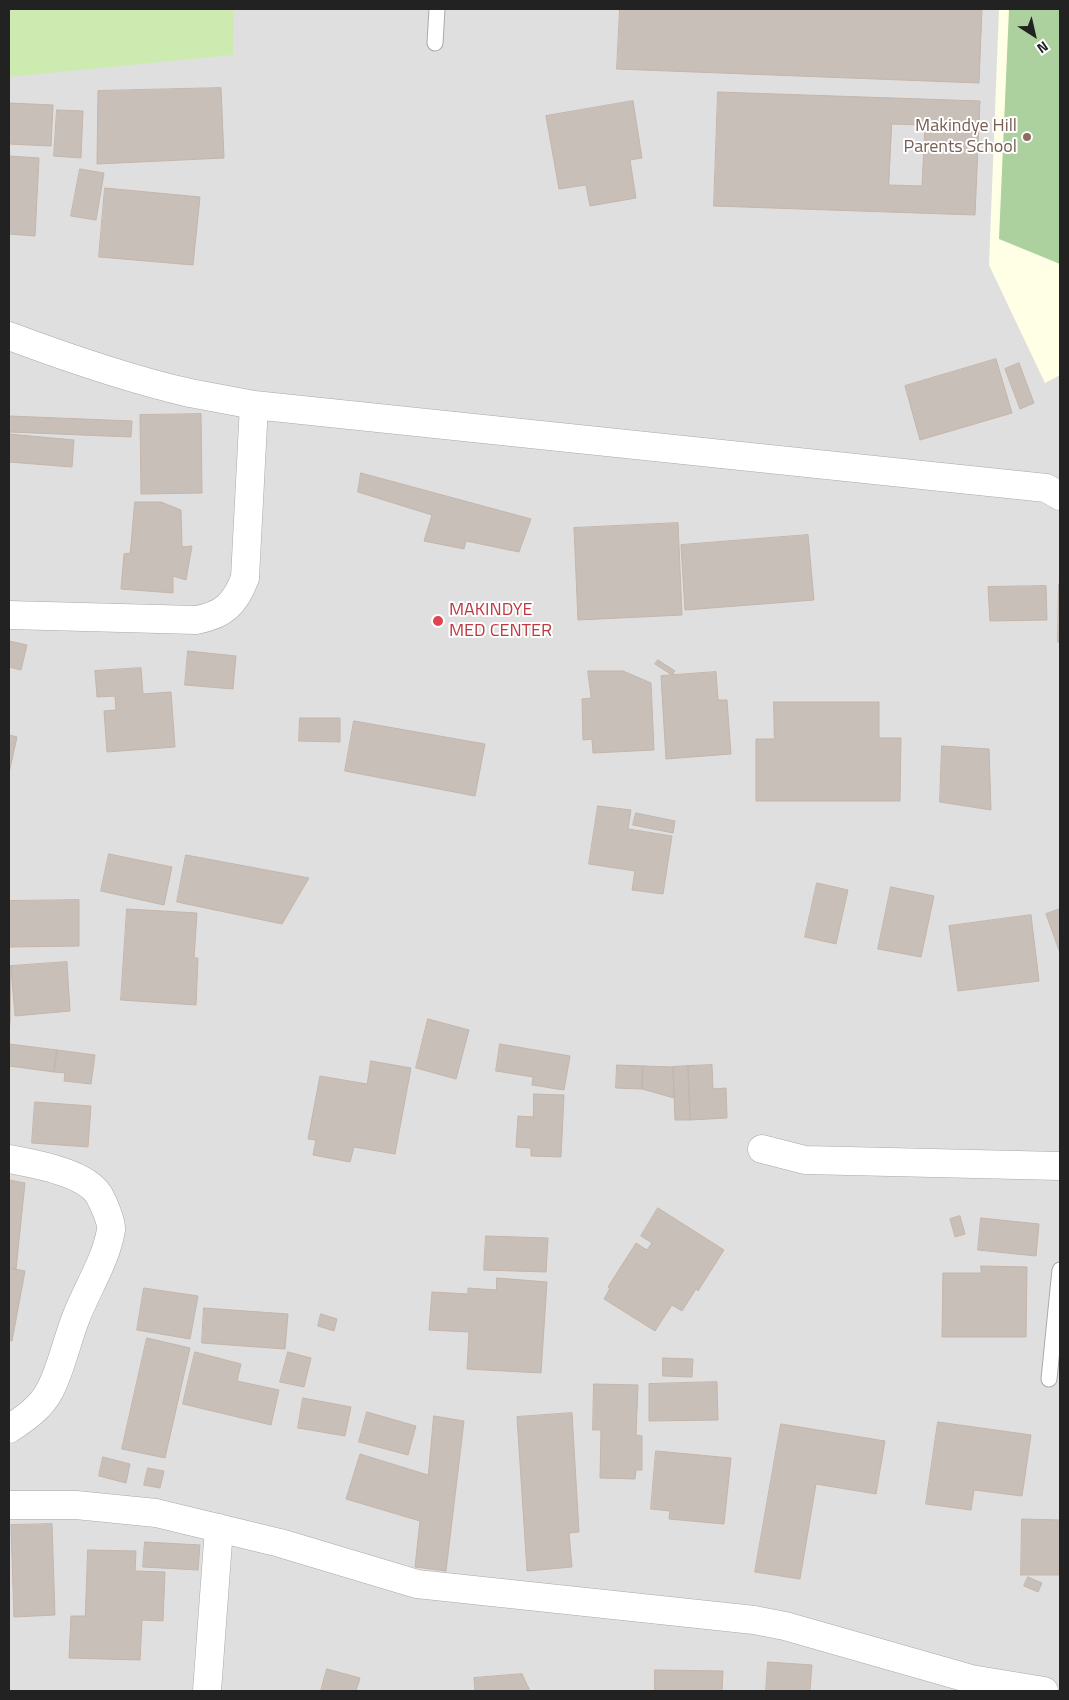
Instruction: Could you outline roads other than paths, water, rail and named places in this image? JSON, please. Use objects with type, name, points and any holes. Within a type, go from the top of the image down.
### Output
[{"type":"street","points":[[9,336],[125,376],[189,393],[254,405],[1046,488],[1060,496]]},
{"type":"street","points":[[9,615],[196,620],[213,617],[224,609],[239,594],[246,578],[254,405]]},
{"type":"street","points":[[762,1149],[805,1160],[1060,1166]]},
{"type":"street","points":[[9,1159],[47,1166],[88,1182],[98,1194],[112,1228],[102,1258],[77,1316],[50,1392],[33,1413],[9,1429]]},
{"type":"street","points":[[9,1505],[76,1505],[156,1512],[280,1543],[416,1584],[754,1620],[785,1626],[971,1679],[1044,1691]]},
{"type":"street","points":[[207,1691],[220,1528]]},
{"type":"lane","points":[[435,43],[437,9]]},
{"type":"lane","points":[[1049,1379],[1060,1270]]},
{"type":"place","name":"Makindye Hill Parents School","points":[[1027,137]]},
{"type":"place","name":"MAKINDYE MED CENTER","points":[[438,621]]}]
